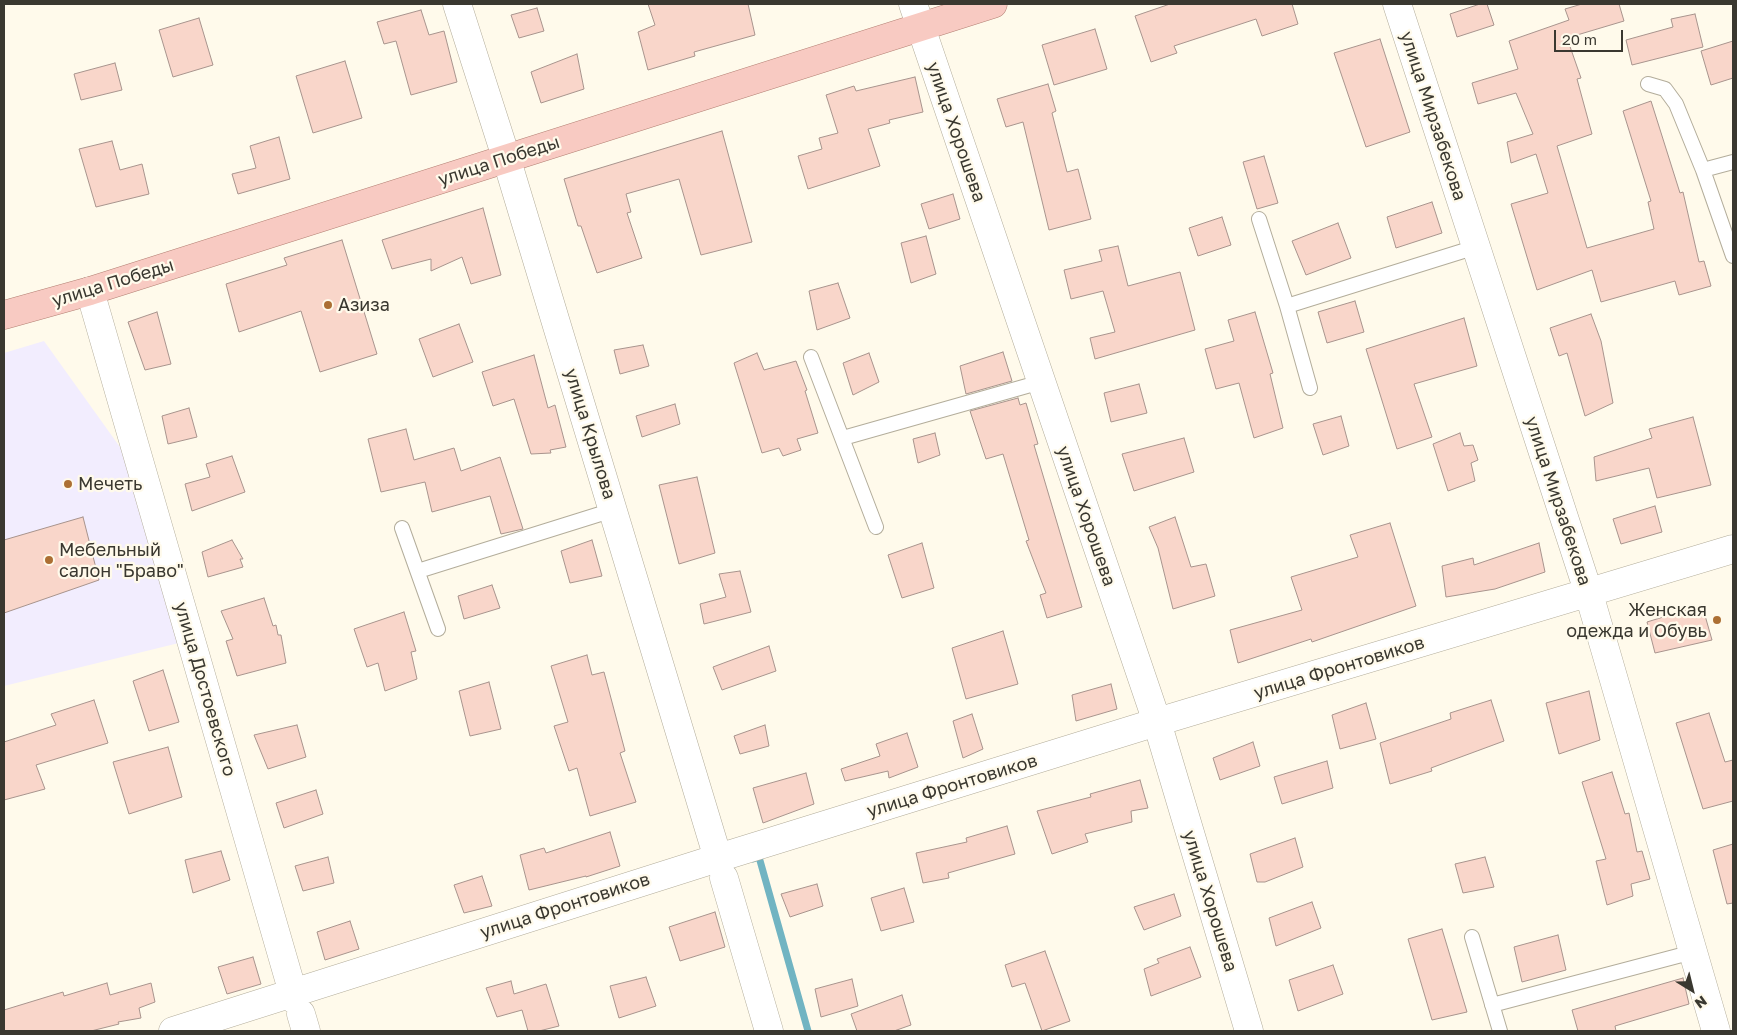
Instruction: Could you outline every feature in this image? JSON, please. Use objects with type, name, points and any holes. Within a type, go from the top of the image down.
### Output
[{"type":"main road","name":"улица Победы","points":[[4,316],[506,156],[917,18],[977,4]]},
{"type":"main road","name":"улица Победы","points":[[917,18],[993,4]]},
{"type":"main road","name":"улица Победы","points":[[4,310],[506,156]]},
{"type":"street","name":"улица Крылова","points":[[457,4],[506,156],[769,1031]]},
{"type":"street","name":"улица Мирзабекова","points":[[1396,4],[1589,594],[1716,1031]]},
{"type":"street","name":"улица Хорошева","points":[[917,18],[1157,722],[1249,1031]]},
{"type":"street","name":"улица Достоевского","points":[[90,290],[299,1009]]},
{"type":"street","name":"улица Фронтовиков","points":[[173,1031],[299,1009],[1157,722],[1733,550]]},
{"type":"lane","points":[[1648,84],[1665,89],[1676,104],[1703,170],[1733,256]]},
{"type":"lane","points":[[1703,170],[1733,162]]},
{"type":"lane","points":[[1259,219],[1287,306],[1310,388]]},
{"type":"lane","points":[[1287,306],[1476,247]]},
{"type":"lane","points":[[811,357],[876,527]]},
{"type":"lane","points":[[843,438],[1041,382]]},
{"type":"lane","points":[[418,572],[613,510]]},
{"type":"lane","points":[[402,528],[438,629]]},
{"type":"lane","points":[[1472,937],[1500,1031]]},
{"type":"lane","points":[[1492,1005],[1693,952]]},
{"type":"shaded area","points":[[44,341],[145,482],[191,640],[4,686],[4,353]]},
{"type":"building","points":[[648,4],[748,4],[755,35],[694,52],[695,56],[648,70],[638,32],[655,25]]},
{"type":"building","points":[[1170,4],[1292,4],[1298,24],[1262,36],[1256,19],[1174,46],[1177,53],[1151,62],[1135,16]]},
{"type":"building","points":[[1480,4],[1487,4],[1494,25],[1457,37],[1450,14]]},
{"type":"building","points":[[1582,4],[1619,4],[1624,21],[1567,38],[1581,78],[1577,79],[1592,134],[1557,146],[1587,248],[1654,229],[1648,202],[1651,201],[1623,111],[1651,101],[1680,193],[1683,192],[1699,262],[1704,261],[1711,286],[1679,295],[1675,281],[1601,302],[1592,270],[1537,290],[1511,204],[1548,193],[1536,154],[1511,163],[1507,142],[1533,134],[1516,93],[1478,104],[1472,83],[1518,69],[1509,41],[1569,20],[1565,9]]},
{"type":"building","points":[[537,8],[544,31],[519,38],[511,15]]},
{"type":"building","points":[[421,10],[429,35],[444,31],[457,82],[411,95],[396,41],[384,44],[377,22]]},
{"type":"building","points":[[1695,14],[1703,47],[1632,65],[1626,40],[1673,27],[1671,19]]},
{"type":"building","points":[[199,18],[213,65],[173,77],[159,30]]},
{"type":"building","points":[[1095,29],[1107,69],[1054,85],[1042,45]]},
{"type":"building","points":[[1380,39],[1410,132],[1366,147],[1334,53]]},
{"type":"building","points":[[1733,41],[1733,78],[1711,85],[1701,51]]},
{"type":"building","points":[[577,54],[584,89],[541,103],[531,72]]},
{"type":"building","points":[[345,61],[362,118],[313,133],[296,76]]},
{"type":"building","points":[[115,63],[122,90],[81,100],[74,74]]},
{"type":"building","points":[[915,77],[923,112],[889,120],[890,123],[868,129],[880,166],[808,189],[798,156],[822,149],[819,138],[838,133],[826,95],[854,86],[856,91]]},
{"type":"building","points":[[1048,84],[1056,111],[1052,113],[1067,172],[1078,169],[1091,219],[1049,230],[1023,122],[1006,127],[997,99]]},
{"type":"building","points":[[722,131],[752,242],[701,255],[679,179],[626,194],[631,212],[627,213],[642,258],[597,273],[581,226],[578,226],[564,179]]},
{"type":"building","points":[[279,137],[290,179],[238,194],[232,174],[256,168],[250,146]]},
{"type":"building","points":[[112,141],[120,170],[142,164],[149,194],[96,207],[79,149]]},
{"type":"building","points":[[1264,156],[1278,203],[1257,209],[1243,162]]},
{"type":"building","points":[[953,194],[960,219],[929,229],[921,204]]},
{"type":"building","points":[[1432,202],[1442,233],[1396,248],[1387,217]]},
{"type":"building","points":[[483,208],[501,275],[471,284],[462,257],[431,271],[431,259],[392,269],[382,240]]},
{"type":"building","points":[[1222,217],[1231,245],[1198,256],[1189,228]]},
{"type":"building","points":[[1338,223],[1351,258],[1306,275],[1292,241]]},
{"type":"building","points":[[926,236],[936,274],[911,283],[901,243]]},
{"type":"building","points":[[342,240],[377,354],[320,372],[301,311],[239,332],[226,284],[287,265],[284,258]]},
{"type":"building","points":[[1118,246],[1128,286],[1180,272],[1195,330],[1095,359],[1090,338],[1115,332],[1103,291],[1071,299],[1064,270],[1102,261],[1099,250]]},
{"type":"building","points":[[838,283],[850,318],[817,330],[809,291]]},
{"type":"building","points":[[1355,301],[1364,332],[1327,343],[1318,312]]},
{"type":"building","points":[[157,312],[171,364],[145,370],[128,322]]},
{"type":"building","points":[[1255,312],[1273,373],[1270,374],[1283,428],[1254,438],[1239,383],[1216,389],[1205,349],[1234,341],[1228,320]]},
{"type":"building","points":[[1591,314],[1601,341],[1613,403],[1585,416],[1567,353],[1559,356],[1550,328]]},
{"type":"building","points":[[1464,318],[1477,366],[1414,384],[1432,437],[1397,449],[1366,349]]},
{"type":"building","points":[[459,324],[473,362],[433,377],[419,339]]},
{"type":"building","points":[[643,345],[649,366],[620,374],[614,350]]},
{"type":"building","points":[[1003,352],[1012,381],[966,394],[960,366]]},
{"type":"building","points":[[757,353],[764,370],[796,361],[807,390],[805,391],[818,433],[797,439],[801,450],[783,456],[779,448],[762,453],[734,363]]},
{"type":"building","points":[[869,353],[879,382],[853,395],[843,363]]},
{"type":"building","points":[[534,355],[548,408],[555,405],[566,447],[550,450],[551,453],[531,454],[514,399],[493,406],[482,372]]},
{"type":"building","points":[[1139,384],[1147,413],[1111,422],[1104,393]]},
{"type":"building","points":[[1018,398],[1020,405],[1026,403],[1038,444],[1034,445],[1082,607],[1047,618],[1040,595],[1046,593],[1026,541],[1029,540],[1003,454],[986,459],[970,411]]},
{"type":"building","points":[[675,404],[680,424],[642,437],[636,416]]},
{"type":"building","points":[[189,408],[197,437],[168,444],[162,416]]},
{"type":"building","points":[[1341,416],[1349,446],[1323,455],[1313,424]]},
{"type":"building","points":[[1693,417],[1711,485],[1657,498],[1649,468],[1596,481],[1594,457],[1652,438],[1649,429]]},
{"type":"building","points":[[406,429],[414,460],[454,448],[461,471],[500,457],[523,529],[501,534],[490,496],[432,512],[425,482],[381,492],[368,439]]},
{"type":"building","points":[[935,433],[940,455],[918,463],[913,439]]},
{"type":"building","points":[[1460,433],[1464,446],[1473,445],[1478,460],[1471,463],[1475,481],[1448,491],[1433,444]]},
{"type":"building","points":[[1184,438],[1194,472],[1134,491],[1122,454]]},
{"type":"building","points":[[232,456],[245,492],[192,511],[185,484],[210,477],[206,464]]},
{"type":"building","points":[[697,477],[715,553],[679,564],[659,485]]},
{"type":"building","points":[[1655,506],[1662,532],[1621,544],[1613,519]]},
{"type":"building","name":"Мебельный салон \"Браво\"","points":[[83,517],[99,580],[4,613],[4,540]]},
{"type":"building","points":[[1175,517],[1191,567],[1206,564],[1215,596],[1173,609],[1158,548],[1149,527]]},
{"type":"building","points":[[1390,523],[1416,606],[1312,642],[1311,639],[1238,663],[1230,630],[1302,610],[1291,577],[1358,557],[1350,535]]},
{"type":"building","points":[[232,540],[243,559],[240,559],[243,567],[208,577],[202,552]]},
{"type":"building","points":[[592,540],[602,576],[570,583],[561,551]]},
{"type":"building","points":[[922,543],[934,588],[902,598],[888,555]]},
{"type":"building","points":[[1539,543],[1545,572],[1495,589],[1446,597],[1442,566],[1473,558],[1474,565]]},
{"type":"building","points":[[740,571],[751,612],[704,624],[700,604],[726,597],[719,574]]},
{"type":"building","points":[[492,585],[500,608],[464,619],[458,596]]},
{"type":"building","points":[[264,598],[273,626],[276,625],[278,635],[281,635],[286,663],[237,676],[226,641],[233,639],[221,611]]},
{"type":"building","points":[[1702,605],[1712,640],[1655,653],[1647,622]]},
{"type":"building","points":[[404,612],[416,651],[411,652],[417,679],[385,691],[378,663],[367,667],[354,629]]},
{"type":"building","points":[[1003,631],[1018,684],[966,699],[952,648]]},
{"type":"building","points":[[769,646],[776,671],[722,690],[713,667]]},
{"type":"building","points":[[587,655],[592,675],[604,672],[625,751],[620,753],[636,802],[590,816],[577,768],[569,771],[554,726],[568,722],[551,666]]},
{"type":"building","points":[[163,670],[179,722],[149,731],[133,681]]},
{"type":"building","points":[[489,682],[501,729],[470,736],[459,691]]},
{"type":"building","points":[[1111,684],[1117,709],[1076,721],[1072,695]]},
{"type":"building","points":[[1589,691],[1600,740],[1559,754],[1546,703]]},
{"type":"building","points":[[94,700],[108,743],[36,765],[45,789],[4,800],[4,742],[56,725],[51,714]]},
{"type":"building","points":[[1491,700],[1504,741],[1431,768],[1432,771],[1390,784],[1380,743],[1451,719],[1450,713]]},
{"type":"building","points":[[1366,703],[1376,739],[1340,749],[1332,715]]},
{"type":"building","points":[[1709,713],[1725,762],[1733,760],[1733,801],[1703,809],[1676,723]]},
{"type":"building","points":[[972,714],[983,749],[963,758],[953,721]]},
{"type":"building","points":[[297,725],[306,757],[268,769],[254,735]]},
{"type":"building","points":[[765,725],[769,746],[740,754],[734,736]]},
{"type":"building","points":[[907,733],[918,767],[889,778],[888,771],[845,781],[841,769],[880,756],[876,744]]},
{"type":"building","points":[[1253,742],[1260,766],[1220,780],[1213,758]]},
{"type":"building","points":[[168,747],[182,797],[129,814],[113,762]]},
{"type":"building","points":[[1327,761],[1333,788],[1282,804],[1274,777]]},
{"type":"building","points":[[1612,772],[1625,814],[1629,813],[1637,852],[1642,851],[1650,879],[1631,884],[1633,896],[1607,905],[1596,861],[1606,859],[1582,782]]},
{"type":"building","points":[[806,773],[814,804],[763,823],[753,788]]},
{"type":"building","points":[[1140,780],[1148,808],[1131,811],[1132,822],[1085,834],[1088,842],[1052,854],[1037,811],[1091,797],[1090,794]]},
{"type":"building","points":[[316,790],[323,814],[284,828],[276,803]]},
{"type":"building","points":[[1007,826],[1015,854],[948,873],[949,878],[923,883],[916,853],[967,842],[966,838]]},
{"type":"building","points":[[610,832],[620,866],[586,877],[529,890],[520,855],[544,848],[546,853]]},
{"type":"building","points":[[1295,838],[1303,867],[1265,882],[1257,882],[1250,854]]},
{"type":"building","points":[[1733,844],[1733,903],[1727,904],[1713,850]]},
{"type":"building","points":[[221,851],[230,880],[193,893],[185,860]]},
{"type":"building","points":[[328,857],[334,883],[303,891],[295,866]]},
{"type":"building","points":[[1485,857],[1494,887],[1463,893],[1455,864]]},
{"type":"building","points":[[482,876],[492,906],[464,913],[454,885]]},
{"type":"building","points":[[817,884],[823,906],[790,917],[781,894]]},
{"type":"building","points":[[904,888],[914,922],[881,931],[871,898]]},
{"type":"building","points":[[1174,894],[1181,916],[1144,930],[1134,907]]},
{"type":"building","points":[[1312,902],[1321,928],[1276,946],[1269,918]]},
{"type":"building","points":[[715,912],[725,947],[680,961],[669,927]]},
{"type":"building","points":[[350,921],[359,949],[325,960],[317,932]]},
{"type":"building","points":[[1442,929],[1467,1012],[1432,1020],[1408,939]]},
{"type":"building","points":[[1558,935],[1566,970],[1522,982],[1514,947]]},
{"type":"building","points":[[1190,947],[1201,977],[1151,996],[1144,969],[1159,963],[1157,959]]},
{"type":"building","points":[[1045,951],[1070,1021],[1042,1031],[1025,983],[1012,987],[1005,965]]},
{"type":"building","points":[[253,957],[261,984],[227,994],[218,967]]},
{"type":"building","points":[[1333,965],[1343,994],[1298,1011],[1289,980]]},
{"type":"building","points":[[646,977],[656,1006],[619,1018],[610,986]]},
{"type":"building","points":[[1683,978],[1689,1004],[1615,1026],[1616,1031],[1578,1031],[1572,1010]]},
{"type":"building","points":[[852,979],[858,1006],[821,1017],[815,989]]},
{"type":"building","points":[[511,981],[514,994],[546,984],[559,1026],[539,1031],[528,1031],[522,1010],[497,1017],[486,988]]},
{"type":"building","points":[[107,983],[110,995],[151,983],[155,1002],[139,1008],[141,1018],[118,1022],[119,1024],[91,1031],[4,1031],[4,1010],[63,992],[64,996]]},
{"type":"building","points":[[902,995],[911,1025],[894,1031],[857,1031],[851,1014]]},
{"type":"waterway","points":[[753,859],[759,857],[808,1031]]},
{"type":"place","name":"Азиза","points":[[328,305]]},
{"type":"place","name":"Мечеть","points":[[68,484]]},
{"type":"place","name":"Мебельный салон \"Браво\"","points":[[49,560]]},
{"type":"place","name":"Женская одежда и Обувь","points":[[1717,620]]}]
